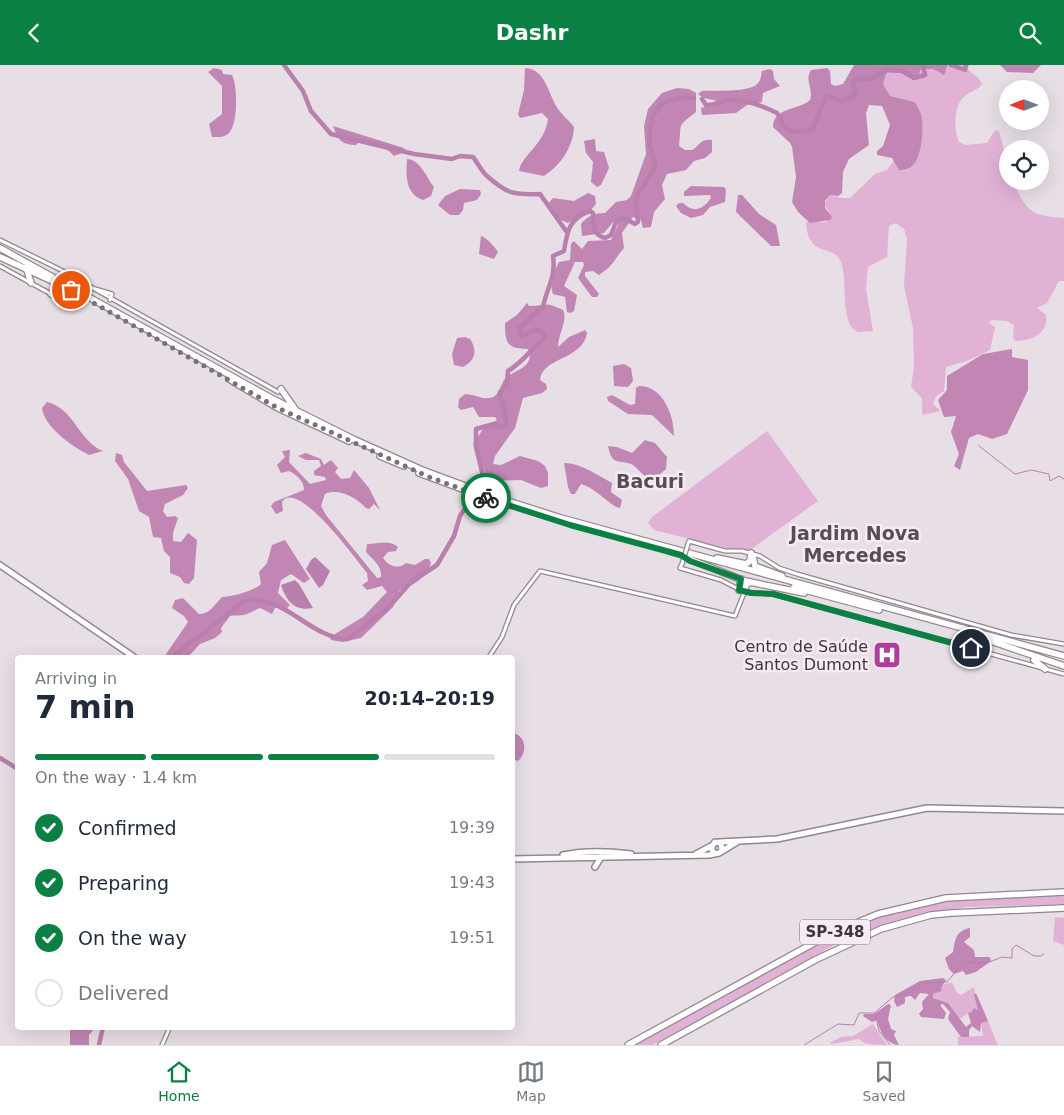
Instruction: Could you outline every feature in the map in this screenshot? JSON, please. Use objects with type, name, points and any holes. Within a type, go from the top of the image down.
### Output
[{"type":"highway","points":[[0,248],[296,411],[466,489]]},
{"type":"highway","points":[[0,257],[26,267],[83,297],[276,407],[408,468],[570,525],[810,587],[1064,656]]},
{"type":"highway","points":[[26,267],[31,283]]},
{"type":"highway","points":[[51,293],[56,289],[83,297]]},
{"type":"highway","points":[[280,390],[296,411]]},
{"type":"highway","points":[[681,553],[746,564],[810,587]]},
{"type":"highway","points":[[681,553],[690,561],[750,582],[835,599]]},
{"type":"highway","points":[[681,553],[835,599],[989,641],[1064,666]]},
{"type":"highway","points":[[746,564],[750,561],[752,554]]},
{"type":"highway","points":[[752,554],[753,563],[760,568]]},
{"type":"highway","points":[[741,579],[742,591]]},
{"type":"highway","points":[[742,591],[750,582]]},
{"type":"highway","points":[[1021,653],[1045,669]]},
{"type":"highway","name":"SP-348","points":[[628,1045],[832,933],[878,914],[946,898],[1064,892]]},
{"type":"highway","name":"SP-348","points":[[661,1045],[815,960],[881,929],[931,915],[1064,907]]},
{"type":"main road","points":[[0,565],[26,581],[131,655]]},
{"type":"main road","points":[[24,588],[26,581]]},
{"type":"main road","points":[[33,596],[36,589]]},
{"type":"main road","points":[[692,855],[711,846],[715,842],[739,840],[765,841],[928,808],[1064,811]]},
{"type":"main road","points":[[515,858],[692,855],[722,851],[739,840]]},
{"type":"main road","points":[[719,842],[723,847],[722,851]]},
{"type":"main road","points":[[711,846],[714,853]]},
{"type":"main road","points":[[515,858],[549,857],[578,852],[606,851],[644,855]]},
{"type":"main road","points":[[595,867],[601,857]]},
{"type":"street","points":[[0,240],[280,390]]},
{"type":"street","points":[[0,267],[51,293]]},
{"type":"street","points":[[86,286],[112,294],[110,299]]},
{"type":"street","points":[[1064,644],[1018,637],[823,582],[779,568],[768,559],[752,554],[725,551],[688,542],[681,566],[721,580],[742,591],[773,594],[1064,674]]},
{"type":"street","points":[[490,655],[502,637],[514,605],[540,571],[735,616],[742,591]]},
{"type":"street","points":[[162,1045],[169,1030]]},
{"type":"shaded area","points":[[854,65],[948,65],[944,75],[933,69],[921,69],[917,80],[898,71],[891,70],[887,72],[883,84],[890,96],[915,102],[921,113],[922,135],[920,152],[916,160],[906,170],[899,170],[892,158],[877,155],[877,151],[883,146],[890,125],[882,106],[869,105],[866,113],[869,145],[849,159],[843,172],[842,193],[838,196],[830,195],[825,201],[825,208],[832,217],[830,220],[810,223],[798,212],[792,202],[796,177],[792,147],[773,127],[774,121],[782,112],[810,100],[811,92],[808,78],[811,70],[827,68],[830,71],[831,84],[835,86],[843,84]]},
{"type":"shaded area","points":[[948,65],[971,65],[967,67],[968,70],[979,79],[982,85],[965,96],[958,105],[956,131],[959,142],[966,145],[987,143],[995,130],[999,131],[1001,140],[999,140],[999,190],[1018,190],[1031,210],[1044,216],[1064,218],[1064,281],[1059,281],[1047,303],[1037,308],[1046,315],[1045,327],[1042,332],[1027,340],[1015,341],[1013,338],[1014,325],[1007,321],[991,320],[989,323],[995,327],[990,350],[967,361],[946,367],[944,391],[936,396],[933,404],[941,411],[922,415],[922,398],[911,387],[914,367],[913,328],[904,286],[907,239],[904,229],[896,223],[889,226],[887,257],[868,267],[866,289],[873,331],[858,332],[852,328],[848,321],[841,262],[838,256],[811,242],[806,222],[827,222],[829,212],[824,205],[830,195],[850,198],[875,174],[887,170],[894,160],[903,171],[908,170],[914,163],[921,146],[922,137],[919,110],[915,102],[890,96],[883,84],[887,72],[894,68],[910,78],[917,79],[921,69],[933,69],[940,73],[947,70]]},
{"type":"shaded area","points":[[1000,65],[1041,65],[1033,73],[1007,72]]},
{"type":"shaded area","points":[[214,68],[222,70],[223,74],[232,75],[235,88],[236,106],[234,123],[228,134],[220,137],[212,137],[209,124],[222,114],[222,86],[208,72]]},
{"type":"shaded area","points":[[525,68],[532,69],[542,77],[558,109],[574,127],[571,142],[565,155],[556,167],[544,176],[519,171],[520,166],[542,136],[548,119],[542,113],[520,118],[518,114],[524,90]]},
{"type":"shaded area","points":[[770,69],[773,71],[774,79],[780,86],[763,93],[762,102],[747,105],[736,113],[702,115],[701,108],[721,103],[698,94],[702,91],[748,88],[759,82],[762,71]]},
{"type":"shaded area","points":[[677,88],[689,89],[696,93],[696,112],[680,128],[679,146],[685,150],[692,150],[703,141],[712,140],[712,152],[705,158],[694,161],[686,170],[667,174],[662,185],[665,199],[654,212],[651,227],[643,228],[641,220],[633,217],[622,233],[624,248],[611,265],[599,275],[593,271],[585,272],[585,276],[599,294],[597,297],[592,297],[578,278],[584,265],[583,262],[575,262],[564,286],[577,295],[574,311],[567,312],[565,297],[553,294],[552,290],[553,277],[557,266],[559,262],[570,260],[571,244],[574,241],[582,249],[588,241],[611,240],[618,225],[617,222],[613,222],[604,233],[582,236],[581,224],[589,217],[605,213],[616,202],[627,200],[631,196],[646,154],[644,126],[648,109],[662,93]]},
{"type":"shaded area","points":[[333,126],[404,148],[405,152],[394,156],[383,147],[373,144],[359,142],[356,145],[347,144],[339,138]]},
{"type":"shaded area","points":[[595,139],[596,151],[604,152],[609,168],[601,185],[597,187],[591,182],[593,162],[586,153],[584,141]]},
{"type":"shaded area","points":[[407,159],[416,162],[426,174],[434,187],[431,196],[423,200],[417,197],[410,189],[407,177]]},
{"type":"shaded area","points":[[691,186],[724,187],[726,190],[725,202],[710,207],[703,215],[691,218],[681,213],[676,206],[679,203],[683,203],[691,208],[698,209],[711,198],[710,195],[684,196],[684,192]]},
{"type":"shaded area","points":[[460,189],[480,190],[481,194],[477,200],[464,203],[463,210],[459,215],[450,215],[438,205],[445,196]]},
{"type":"shaded area","points":[[588,193],[595,196],[596,204],[591,210],[568,223],[556,218],[552,207],[547,205],[553,198],[574,201]]},
{"type":"shaded area","points":[[738,195],[742,195],[759,214],[776,225],[780,246],[771,246],[736,212]]},
{"type":"shaded area","points":[[481,236],[491,243],[498,252],[494,259],[479,254]]},
{"type":"shaded area","points":[[527,303],[529,306],[548,305],[563,310],[564,323],[558,347],[569,337],[585,330],[587,333],[584,342],[578,349],[542,372],[540,380],[546,384],[547,389],[542,393],[523,398],[515,428],[495,456],[493,464],[501,465],[520,456],[538,461],[545,466],[548,473],[548,486],[541,488],[521,480],[489,481],[473,444],[483,429],[497,420],[495,417],[479,417],[473,407],[461,410],[458,407],[459,399],[465,394],[485,398],[495,396],[505,379],[522,369],[528,362],[530,352],[528,349],[511,346],[507,340],[505,323],[517,315]]},
{"type":"shaded area","points":[[465,337],[470,339],[474,348],[473,359],[463,367],[454,365],[452,354],[457,338]]},
{"type":"shaded area","points":[[1012,349],[1012,357],[1028,360],[1028,390],[1007,434],[992,439],[978,434],[969,438],[960,470],[954,466],[959,454],[951,432],[956,416],[944,417],[938,400],[947,390],[947,376],[983,354]]},
{"type":"shaded area","points":[[624,364],[631,368],[633,381],[628,387],[614,386],[613,366]]},
{"type":"shaded area","points":[[639,386],[655,391],[666,403],[672,419],[674,436],[652,415],[628,414],[608,401],[607,397],[612,395],[630,405],[635,404],[636,388]]},
{"type":"shaded area","points":[[47,402],[64,411],[88,440],[103,451],[89,455],[60,436],[44,415],[42,408]]},
{"type":"shaded area","points":[[767,431],[818,501],[750,550],[730,549],[654,530],[648,523],[652,517]]},
{"type":"shaded area","points":[[645,440],[655,443],[667,457],[666,469],[658,476],[647,477],[635,466],[616,461],[611,457],[608,446],[617,447],[632,453]]},
{"type":"shaded area","points":[[290,450],[289,462],[310,484],[326,480],[325,477],[314,475],[314,471],[321,466],[319,460],[306,460],[298,456],[306,453],[321,459],[324,465],[331,460],[338,468],[335,472],[341,479],[350,478],[354,470],[369,488],[380,510],[374,504],[369,509],[366,508],[352,497],[336,492],[325,494],[321,506],[326,515],[377,578],[381,577],[380,569],[366,552],[367,544],[391,543],[398,547],[396,551],[388,552],[383,558],[388,563],[397,567],[406,563],[415,565],[425,559],[429,559],[431,563],[419,580],[400,590],[393,607],[361,638],[343,642],[331,640],[330,637],[363,617],[387,592],[382,586],[367,590],[362,585],[368,581],[367,573],[340,539],[313,510],[290,497],[282,502],[283,511],[276,514],[271,506],[274,502],[304,490],[303,484],[297,476],[289,471],[281,473],[277,465],[285,457],[282,451]]},
{"type":"shaded area","points":[[116,453],[122,455],[124,462],[147,491],[186,485],[188,488],[183,495],[165,504],[163,511],[167,517],[175,516],[178,518],[173,533],[173,541],[181,542],[188,533],[197,540],[194,578],[189,584],[184,583],[180,577],[170,573],[170,557],[164,551],[161,538],[153,537],[149,517],[139,511],[128,479],[115,461]]},
{"type":"shaded area","points":[[564,463],[583,467],[612,483],[611,492],[622,500],[620,508],[592,489],[581,484],[575,494],[571,494]]},
{"type":"shaded area","points":[[285,540],[310,579],[304,583],[291,574],[281,580],[278,593],[290,605],[287,608],[275,608],[272,614],[259,608],[245,615],[230,616],[221,628],[222,632],[215,638],[200,644],[190,655],[165,655],[188,622],[184,616],[172,608],[175,600],[183,598],[199,614],[203,614],[212,609],[222,597],[237,595],[253,589],[261,584],[259,572],[267,563],[272,545]]},
{"type":"shaded area","points":[[315,557],[330,571],[323,585],[319,588],[306,569]]},
{"type":"shaded area","points":[[295,580],[313,608],[296,607],[286,596],[281,585]]},
{"type":"shaded area","points":[[515,734],[521,737],[524,745],[523,753],[518,761],[515,760]]},
{"type":"shaded area","points":[[1064,895],[1064,904],[967,907],[933,912],[885,924],[842,941],[653,1045],[633,1045],[842,931],[883,914],[945,900]]},
{"type":"shaded area","points":[[1055,917],[1064,918],[1064,945],[1053,941]]},
{"type":"shaded area","points":[[970,928],[970,937],[964,942],[974,950],[975,957],[990,957],[991,961],[976,972],[966,975],[963,971],[954,974],[949,969],[945,958],[953,952],[959,933]]},
{"type":"shaded area","points":[[943,978],[946,980],[941,988],[942,991],[933,994],[933,998],[948,1003],[966,1027],[971,1023],[968,1013],[972,1012],[974,1008],[978,1010],[974,995],[976,993],[988,1021],[981,1023],[980,1032],[972,1026],[969,1030],[969,1037],[961,1037],[948,1019],[950,1012],[943,1004],[940,1005],[946,1013],[944,1019],[921,1017],[919,1014],[923,1009],[922,1002],[929,994],[920,993],[915,1000],[911,996],[905,997],[905,1003],[897,1007],[894,1001],[895,995],[920,981]]},
{"type":"shaded area","points":[[952,982],[957,993],[961,995],[974,987],[978,1011],[968,1013],[960,1019],[948,1003],[933,998],[933,994],[937,993],[943,985]]},
{"type":"shaded area","points":[[888,1004],[891,1005],[888,1019],[891,1029],[896,1031],[894,1035],[899,1045],[890,1042],[884,1037],[877,1020],[872,1022],[863,1016],[864,1014],[874,1014]]},
{"type":"shaded area","points":[[988,1021],[998,1045],[958,1045],[958,1037],[983,1036],[981,1023]]},
{"type":"shaded area","points":[[873,1024],[887,1045],[866,1044],[859,1039],[831,1044],[831,1042],[841,1037],[853,1036]]},
{"type":"shaded area","points":[[70,1030],[93,1030],[89,1035],[89,1045],[70,1045]]},
{"type":"waterway","points":[[284,65],[303,91],[311,111],[331,134],[414,154],[452,159],[460,156],[473,157],[485,174],[500,187],[511,192],[540,194],[566,231]]},
{"type":"waterway","points":[[702,99],[706,105],[730,100],[754,103],[777,113],[790,131],[798,132],[813,129],[825,98],[831,97],[841,101],[852,97],[856,91],[853,83],[855,79],[871,79],[886,70],[903,71],[914,78],[925,75],[923,65]]},
{"type":"waterway","points":[[951,65],[965,70],[966,65]]},
{"type":"waterway","points":[[176,655],[192,640],[200,636],[244,601],[258,600],[271,603],[321,632],[334,637],[348,639],[388,608],[411,582],[437,565],[454,536],[460,516],[484,480],[476,447],[476,429],[494,424],[500,427],[505,426],[506,417],[500,392],[507,385],[508,371],[544,339],[544,335],[538,329],[521,336],[519,328],[543,307],[552,277],[553,256],[564,251],[566,238],[573,222],[590,211],[593,213],[595,231],[605,238],[611,235],[616,222],[622,217],[635,224],[638,222],[636,202],[638,194],[655,168],[650,145],[651,123],[654,115],[664,103],[682,98],[694,98]]},
{"type":"waterway","points":[[979,446],[1015,474],[1031,470],[1049,474],[1050,481],[1059,476],[1064,479]]},
{"type":"waterway","points":[[0,758],[15,767]]},
{"type":"waterway","points":[[804,1045],[838,1024],[854,1025],[859,1013],[874,1013],[893,997],[908,993],[922,983],[947,982],[962,964],[969,962],[987,963],[1002,957],[1012,958],[1012,949],[1016,945],[1034,956],[1044,954]]},
{"type":"waterway","points":[[875,1013],[879,1031],[890,1045]]},
{"type":"waterway","points":[[99,1045],[102,1030]]},
{"type":"way so far","points":[[71,290],[213,369],[276,407],[429,477],[486,498]]},
{"type":"place","name":"Centro de Saúde Santos Dumont","points":[[887,655]]},
{"type":"district","name":"Bacuri","points":[[650,481]]},
{"type":"district","name":"Jardim Nova Mercedes","points":[[855,544]]},
{"type":"route","points":[[486,498],[570,525],[681,555],[690,561],[741,579],[739,590],[744,592],[773,594],[971,648]]}]
